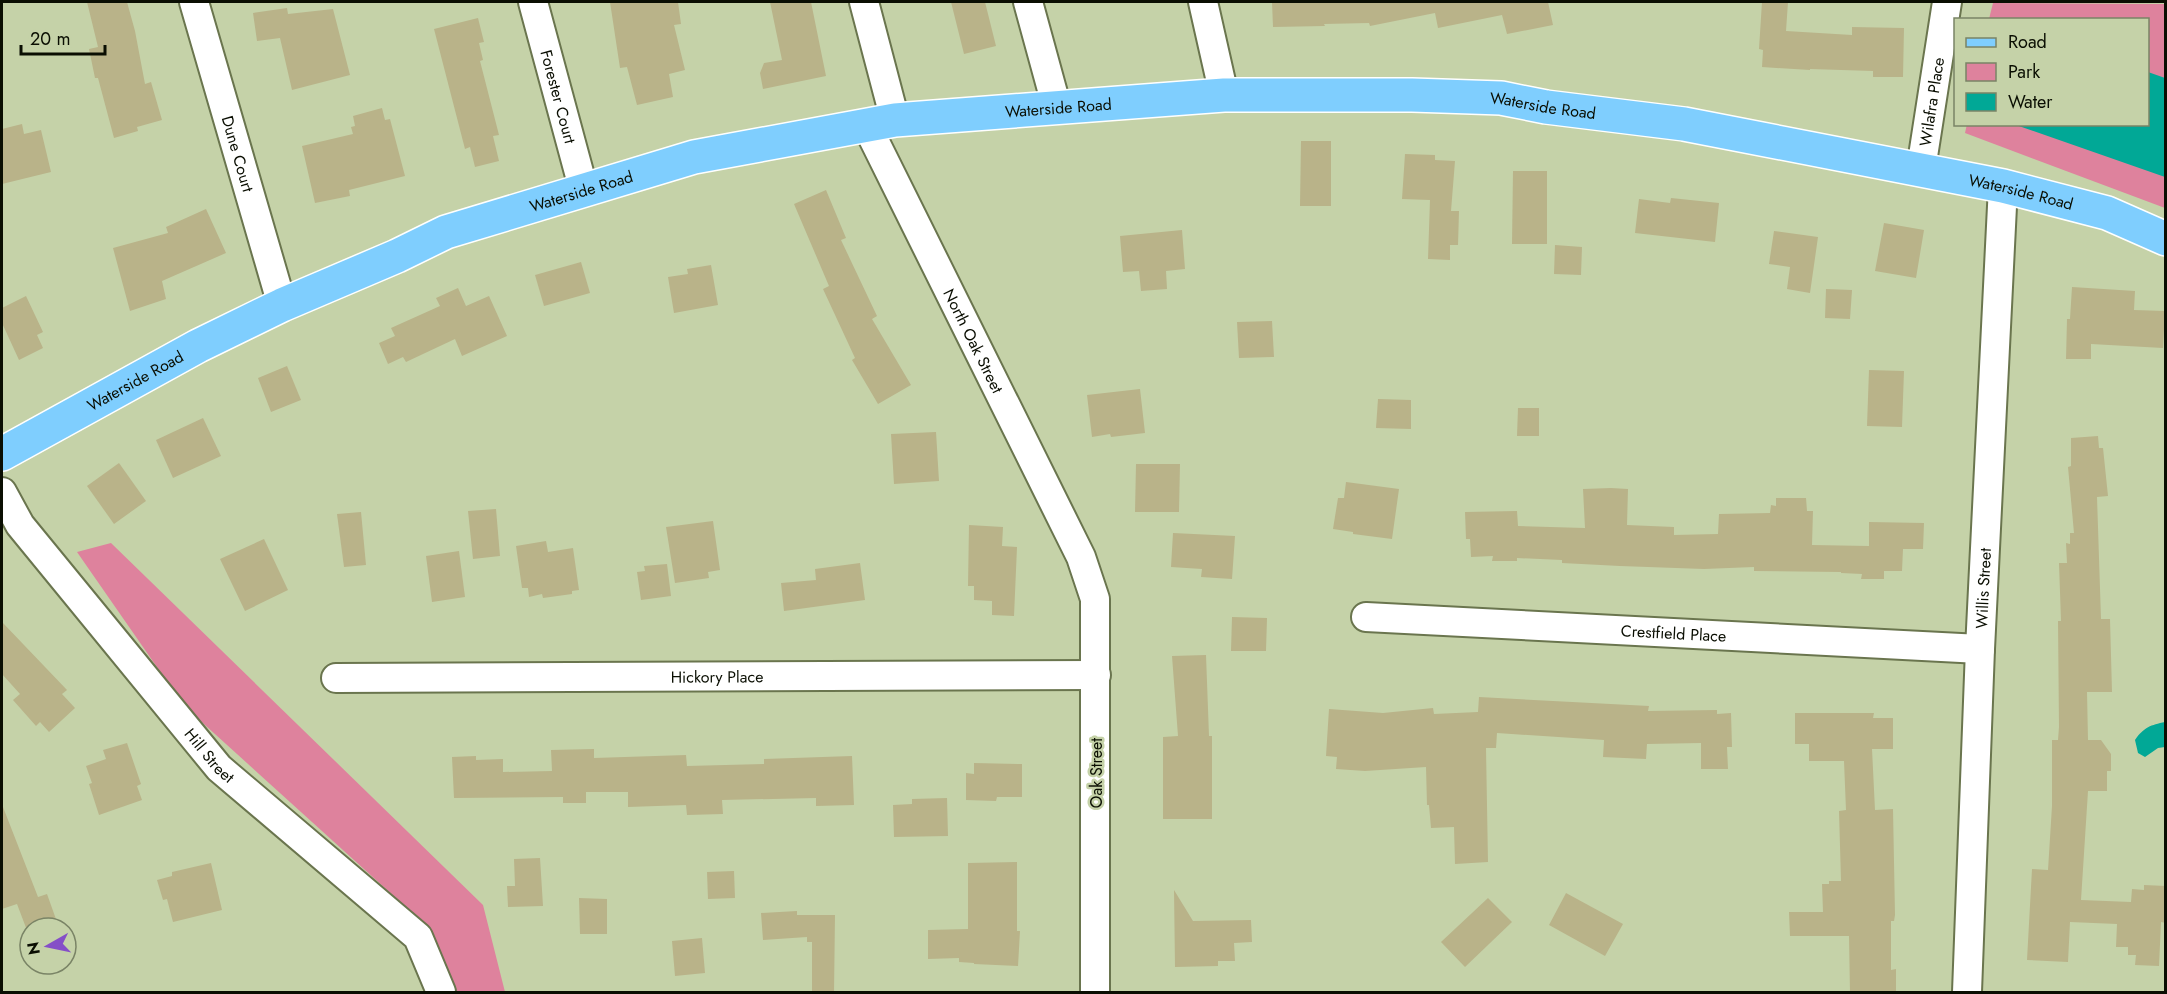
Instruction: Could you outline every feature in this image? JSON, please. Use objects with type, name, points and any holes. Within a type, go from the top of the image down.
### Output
[{"type":"main road","name":"Waterside Road","points":[[2,454],[198,346],[282,305],[397,256],[446,232],[694,157],[880,122],[1224,95],[1412,95],[1501,98],[1546,107],[1684,124],[2003,186],[2107,213],[2166,238]]},
{"type":"street","name":"Dune Court","points":[[194,2],[282,305]]},
{"type":"street","name":"Forester Court","points":[[533,2],[584,191]]},
{"type":"street","name":"North Oak Street","points":[[864,2],[880,122],[1081,556]]},
{"type":"street","points":[[1028,2],[1057,108]]},
{"type":"street","points":[[1203,2],[1224,95]]},
{"type":"street","name":"Wilafra Place","points":[[1921,169],[1947,2]]},
{"type":"street","name":"Willis Street","points":[[1967,993],[1980,649],[2003,186]]},
{"type":"street","name":"Hill Street","points":[[2,492],[20,525],[219,768],[418,937],[441,993]]},
{"type":"street","name":"Oak Street","points":[[1081,556],[1095,599],[1095,993]]},
{"type":"street","name":"Crestfield Place","points":[[1366,617],[1980,649]]},
{"type":"street","name":"Hickory Place","points":[[336,678],[1096,675]]},
{"type":"green space","points":[[1993,3],[2165,4],[2165,208],[1965,133],[1967,126],[2149,126],[2149,18],[1989,18]]},
{"type":"green space","points":[[111,543],[483,905],[505,992],[454,992],[428,927],[184,706],[77,552]]},
{"type":"water","points":[[2149,72],[2165,78],[2165,177],[2019,126],[2149,126]]},
{"type":"water","points":[[2165,722],[2165,747],[2158,748],[2145,757],[2138,753],[2135,740],[2138,736],[2148,727]]},
{"type":"building","points":[[87,2],[127,2],[145,84],[151,82],[162,120],[137,127],[138,131],[114,138],[98,78],[95,78],[89,49],[98,47]]},
{"type":"building","points":[[610,2],[678,2],[681,24],[674,25],[685,70],[669,74],[673,97],[637,105],[627,67],[620,68]]},
{"type":"building","points":[[770,2],[811,2],[826,76],[763,89],[760,73],[764,63],[782,60]]},
{"type":"building","points":[[951,2],[985,2],[996,46],[964,54]]},
{"type":"building","points":[[1272,2],[1548,2],[1553,25],[1507,34],[1502,15],[1438,28],[1435,13],[1370,26],[1369,23],[1273,27]]},
{"type":"building","points":[[1762,2],[1788,2],[1786,31],[1852,35],[1852,27],[1904,28],[1903,77],[1873,77],[1873,71],[1762,67],[1763,50],[1759,49]]},
{"type":"building","points":[[287,8],[288,14],[333,9],[350,75],[292,90],[280,38],[257,41],[253,13]]},
{"type":"building","points":[[478,18],[484,42],[479,43],[483,60],[480,61],[499,135],[493,136],[499,161],[475,167],[470,147],[465,149],[434,29]]},
{"type":"building","points":[[382,108],[385,120],[390,119],[405,176],[349,190],[350,196],[315,203],[302,146],[353,134],[351,127],[355,126],[353,116]]},
{"type":"building","points":[[22,124],[24,134],[41,130],[51,172],[2,184],[2,129]]},
{"type":"building","points":[[1301,141],[1331,141],[1331,206],[1300,206]]},
{"type":"building","points":[[1405,154],[1435,155],[1435,160],[1455,161],[1451,211],[1459,211],[1458,245],[1450,245],[1450,260],[1428,259],[1430,200],[1402,199]]},
{"type":"building","points":[[1513,171],[1547,171],[1547,244],[1512,244]]},
{"type":"building","points":[[826,190],[846,238],[841,240],[877,316],[872,319],[911,385],[878,404],[852,360],[855,358],[823,289],[829,286],[794,204]]},
{"type":"building","points":[[1671,198],[1719,203],[1715,242],[1635,233],[1639,199],[1670,203]]},
{"type":"building","points":[[206,209],[226,253],[162,281],[166,299],[130,311],[113,248],[168,233],[166,227]]},
{"type":"building","points":[[1884,223],[1924,230],[1916,278],[1875,271]]},
{"type":"building","points":[[1182,230],[1185,269],[1166,271],[1167,289],[1141,291],[1139,271],[1123,272],[1120,236]]},
{"type":"building","points":[[1774,231],[1818,237],[1810,293],[1787,289],[1790,267],[1769,264]]},
{"type":"building","points":[[1555,245],[1582,247],[1581,275],[1554,274]]},
{"type":"building","points":[[581,262],[590,293],[544,306],[535,275]]},
{"type":"building","points":[[711,265],[718,305],[674,313],[668,277],[688,274],[687,269]]},
{"type":"building","points":[[2072,287],[2135,291],[2134,310],[2165,311],[2163,348],[2091,344],[2091,359],[2066,359],[2067,319],[2070,319]]},
{"type":"building","points":[[458,288],[466,306],[489,296],[507,336],[462,356],[455,339],[406,362],[403,357],[388,364],[379,343],[395,336],[391,328],[440,306],[436,298]]},
{"type":"building","points":[[1826,289],[1852,290],[1850,319],[1825,318]]},
{"type":"building","points":[[26,296],[43,332],[37,335],[43,348],[19,360],[2,323],[2,308]]},
{"type":"building","points":[[1272,321],[1274,357],[1239,358],[1237,322]]},
{"type":"building","points":[[287,366],[301,400],[271,412],[258,378]]},
{"type":"building","points":[[1869,370],[1904,371],[1902,427],[1867,426]]},
{"type":"building","points":[[1140,389],[1145,433],[1092,437],[1087,395]]},
{"type":"building","points":[[1378,399],[1411,400],[1411,429],[1376,428]]},
{"type":"building","points":[[1518,408],[1539,408],[1539,436],[1517,436]]},
{"type":"building","points":[[203,418],[221,456],[173,478],[156,440]]},
{"type":"building","points":[[936,432],[939,481],[894,484],[891,434]]},
{"type":"building","points":[[2098,436],[2099,448],[2103,448],[2108,496],[2097,497],[2101,619],[2110,619],[2112,692],[2087,692],[2088,740],[2101,740],[2111,754],[2111,771],[2107,771],[2107,791],[2088,791],[2081,900],[2131,902],[2132,889],[2144,890],[2144,885],[2166,886],[2166,923],[2161,922],[2159,966],[2135,965],[2136,955],[2128,955],[2128,947],[2116,947],[2117,924],[2070,922],[2068,962],[2027,960],[2032,869],[2048,870],[2052,806],[2052,740],[2058,740],[2059,727],[2058,621],[2061,621],[2059,563],[2067,563],[2066,543],[2070,544],[2070,533],[2074,533],[2068,467],[2071,466],[2071,438]]},
{"type":"building","points":[[119,463],[146,501],[114,524],[87,486]]},
{"type":"building","points":[[1136,464],[1180,464],[1179,512],[1135,512]]},
{"type":"building","points":[[1346,482],[1399,489],[1392,539],[1333,529],[1338,498],[1344,498]]},
{"type":"building","points":[[1583,489],[1628,489],[1627,525],[1674,527],[1674,535],[1718,534],[1719,514],[1770,513],[1771,505],[1776,506],[1776,498],[1806,498],[1807,511],[1813,511],[1812,545],[1869,546],[1869,522],[1924,523],[1923,549],[1903,549],[1902,571],[1884,571],[1884,579],[1861,579],[1862,574],[1841,572],[1754,571],[1754,567],[1704,569],[1562,563],[1562,560],[1517,558],[1517,561],[1492,561],[1493,556],[1471,557],[1470,539],[1466,539],[1465,512],[1517,511],[1518,526],[1585,528]]},
{"type":"building","points":[[496,509],[500,556],[473,559],[468,511]]},
{"type":"building","points":[[361,512],[366,565],[344,567],[337,514]]},
{"type":"building","points":[[713,521],[720,570],[708,572],[709,578],[675,583],[666,527]]},
{"type":"building","points":[[969,525],[1003,527],[1002,546],[1017,547],[1014,616],[992,615],[992,601],[974,600],[974,586],[968,586]]},
{"type":"building","points":[[1173,533],[1235,536],[1232,579],[1201,577],[1202,569],[1171,567]]},
{"type":"building","points":[[264,539],[288,590],[245,611],[220,559]]},
{"type":"building","points":[[546,541],[548,552],[573,548],[579,590],[572,591],[572,594],[543,598],[542,594],[529,597],[528,588],[522,588],[516,546]]},
{"type":"building","points":[[459,551],[465,597],[432,602],[426,556]]},
{"type":"building","points":[[860,563],[865,600],[784,611],[781,583],[816,580],[815,569]]},
{"type":"building","points":[[667,564],[671,596],[641,600],[637,572],[645,571],[644,566]]},
{"type":"building","points":[[1232,617],[1267,618],[1266,651],[1231,651]]},
{"type":"building","points":[[2,622],[67,690],[62,694],[75,708],[49,732],[40,722],[36,726],[13,700],[20,694],[2,674]]},
{"type":"building","points":[[1206,655],[1209,736],[1212,736],[1212,819],[1163,819],[1163,737],[1178,736],[1172,656]]},
{"type":"building","points":[[1479,697],[1649,706],[1648,711],[1717,710],[1717,714],[1731,713],[1732,747],[1727,747],[1728,769],[1701,769],[1701,743],[1647,744],[1646,759],[1603,757],[1604,740],[1497,733],[1496,748],[1486,748],[1488,862],[1455,864],[1454,827],[1431,828],[1429,805],[1427,805],[1426,767],[1365,771],[1336,769],[1337,757],[1326,756],[1329,709],[1383,713],[1433,708],[1434,714],[1478,712]]},
{"type":"building","points":[[1795,713],[1874,713],[1873,718],[1893,718],[1893,749],[1872,749],[1875,810],[1893,809],[1895,915],[1894,921],[1891,921],[1891,970],[1896,969],[1896,993],[1850,993],[1849,936],[1790,936],[1789,912],[1823,912],[1822,884],[1829,884],[1829,881],[1841,881],[1839,811],[1846,810],[1844,761],[1809,761],[1809,744],[1795,744]]},
{"type":"building","points":[[127,743],[141,784],[137,786],[142,800],[99,815],[86,766],[106,759],[103,750]]},
{"type":"building","points":[[594,749],[594,758],[686,755],[687,766],[764,764],[764,759],[852,756],[854,805],[816,806],[816,798],[722,800],[723,814],[687,815],[686,805],[628,807],[628,792],[586,792],[586,803],[563,803],[563,797],[454,798],[452,757],[476,756],[476,760],[503,759],[503,772],[552,771],[551,750]]},
{"type":"building","points":[[974,763],[1022,764],[1022,797],[997,797],[996,801],[966,800],[966,773],[974,774]]},
{"type":"building","points":[[947,798],[948,836],[894,837],[893,805],[912,804],[912,799]]},
{"type":"building","points":[[2,808],[38,897],[47,894],[55,916],[22,916],[17,904],[2,909]]},
{"type":"building","points":[[540,858],[543,906],[508,907],[507,886],[515,886],[514,859]]},
{"type":"building","points":[[1017,862],[1017,931],[1020,931],[1018,966],[959,962],[959,958],[928,959],[928,930],[968,929],[968,863]]},
{"type":"building","points":[[211,863],[222,910],[173,922],[167,899],[163,900],[157,880],[172,876],[172,872]]},
{"type":"building","points":[[734,871],[735,898],[708,899],[707,872]]},
{"type":"building","points":[[1174,890],[1193,921],[1251,920],[1252,942],[1234,943],[1235,961],[1218,961],[1218,966],[1175,967]]},
{"type":"building","points":[[1566,893],[1623,924],[1605,956],[1549,925]]},
{"type":"building","points":[[579,898],[607,899],[607,934],[580,934]]},
{"type":"building","points":[[1488,898],[1512,922],[1465,967],[1441,942]]},
{"type":"building","points":[[797,911],[797,915],[835,915],[834,993],[812,993],[812,942],[807,942],[807,937],[763,940],[761,913]]},
{"type":"building","points":[[702,938],[705,973],[675,976],[672,941]]}]
